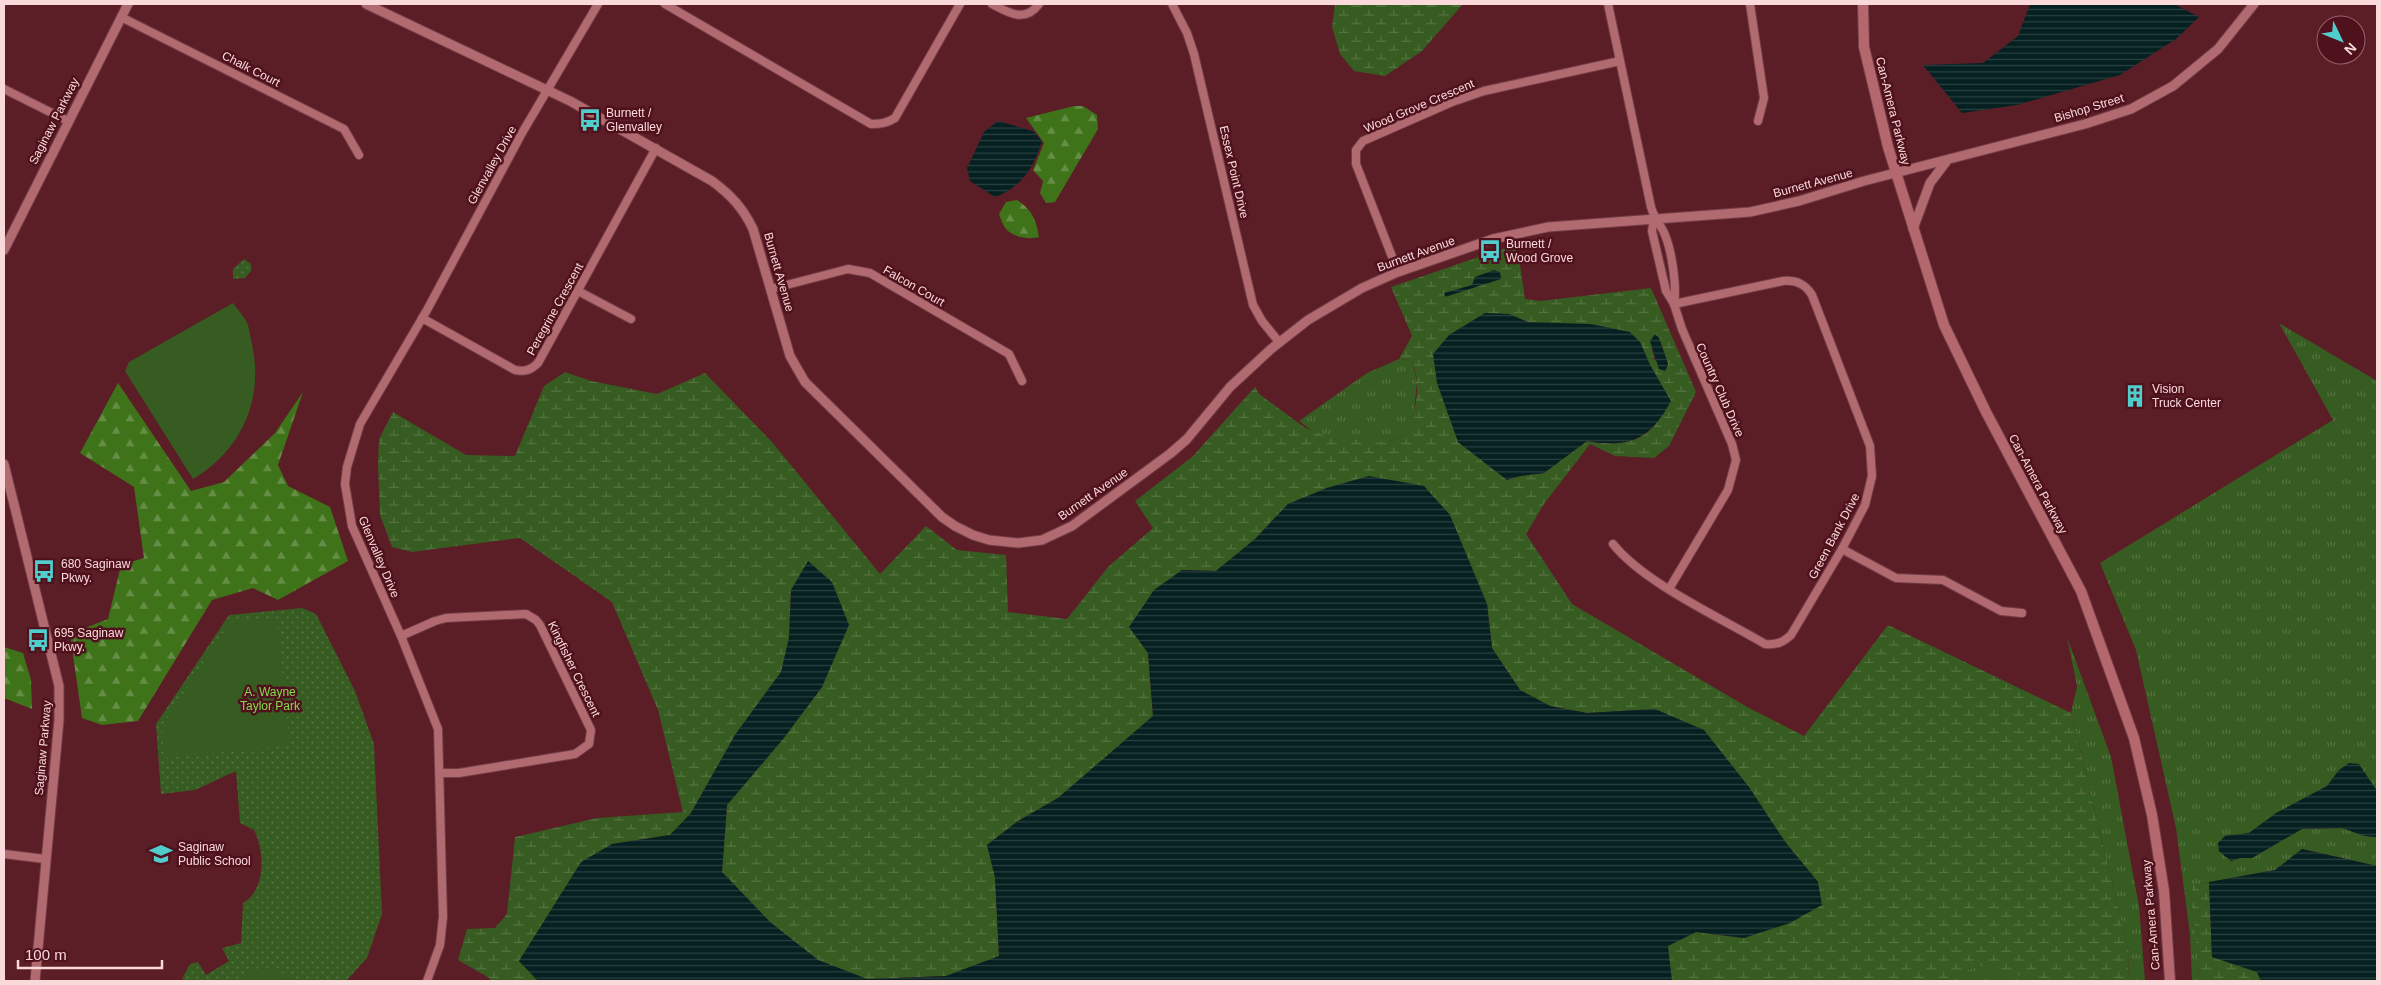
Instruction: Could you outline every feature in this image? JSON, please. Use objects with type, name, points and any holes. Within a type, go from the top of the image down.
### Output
[{"type":"main road","name":"Can-Amera Parkway","points":[[1863,4],[1864,47],[1896,174],[1944,325],[1986,412],[2081,591],[2134,738],[2152,815],[2164,891],[2170,981]]},
{"type":"street","name":"Saginaw Parkway","points":[[4,250],[128,4]]},
{"type":"street","name":"Burnett Avenue","points":[[366,4],[607,120],[712,181],[735,200],[754,229],[790,356],[805,382],[942,517],[972,536],[1018,544],[1042,540],[1072,526],[1171,453],[1187,439],[1230,387],[1279,342],[1331,305],[1398,272],[1493,239],[1522,232],[1548,227],[1750,212],[1799,201],[1896,174]]},
{"type":"street","name":"Glenvalley Drive","points":[[426,981],[440,944],[443,917],[441,773],[438,729],[401,636],[352,526],[345,484],[350,450],[360,424],[422,318],[522,134],[598,4]]},
{"type":"street","points":[[665,4],[871,124],[887,122],[895,118],[960,4]]},
{"type":"street","points":[[992,4],[1012,15],[1020,16],[1034,11],[1039,4]]},
{"type":"street","name":"Essex Point Drive","points":[[1172,4],[1187,33],[1194,54],[1254,305],[1262,321],[1279,342]]},
{"type":"street","name":"Country Club Drive","points":[[1608,4],[1654,218],[1665,235],[1676,289],[1674,304]]},
{"type":"street","points":[[1750,4],[1764,98],[1758,121]]},
{"type":"street","name":"Bishop Street","points":[[1896,174],[2084,124],[2130,109],[2153,98],[2194,70],[2218,49],[2254,4]]},
{"type":"street","name":"Chalk Court","points":[[121,17],[344,129],[359,155]]},
{"type":"street","name":"Wood Grove Crescent","points":[[1398,272],[1356,164],[1356,150],[1363,141],[1452,102],[1484,91],[1620,61]]},
{"type":"street","points":[[4,89],[68,121]]},
{"type":"street","name":"Peregrine Crescent","points":[[422,318],[515,370],[522,372],[531,370],[538,363],[656,148]]},
{"type":"street","points":[[1913,229],[1930,182],[1946,162]]},
{"type":"street","name":"Country Club Drive","points":[[1654,218],[1652,231],[1666,291],[1674,304],[1682,329],[1732,444],[1736,460],[1728,490],[1669,589]]},
{"type":"street","name":"Falcon Court","points":[[771,289],[848,269],[870,273],[1009,354],[1022,382]]},
{"type":"street","name":"Green Bank Drive","points":[[1613,544],[1626,561],[1669,589],[1765,644],[1783,643],[1791,635],[1842,549],[1866,505],[1871,489],[1873,462],[1870,446],[1812,295],[1806,287],[1798,282],[1783,281],[1674,304]]},
{"type":"street","points":[[578,291],[631,319]]},
{"type":"street","name":"Saginaw Parkway","points":[[4,464],[59,686],[59,720],[44,859],[35,981]]},
{"type":"street","points":[[1842,549],[1896,578],[1943,580],[2001,611],[2022,613]]},
{"type":"street","name":"Kingfisher Crescent","points":[[401,636],[435,620],[446,618],[526,614],[532,616],[540,625],[592,730],[589,744],[575,754],[459,773],[441,773]]},
{"type":"street","points":[[4,854],[44,859]]},
{"type":"green space","points":[[1335,4],[1463,4],[1422,51],[1385,76],[1354,71],[1340,54],[1332,27]]},
{"type":"green space","points":[[1074,106],[1083,106],[1097,115],[1098,129],[1055,202],[1046,203],[1040,193],[1043,181],[1033,170],[1044,143],[1026,118]]},
{"type":"green space","points":[[1017,200],[1032,215],[1039,237],[1018,236],[1004,227],[999,214],[1006,202]]},
{"type":"green space","points":[[1517,244],[1525,299],[1540,301],[1651,288],[1696,392],[1669,446],[1654,458],[1615,456],[1590,444],[1544,504],[1526,534],[1572,604],[1749,708],[1804,736],[1888,625],[2071,713],[2129,952],[2128,981],[2042,981],[1979,966],[1940,981],[1672,981],[1667,946],[1696,932],[1744,938],[1818,882],[1786,843],[1655,709],[1587,713],[1550,706],[1520,690],[1492,648],[1487,604],[1369,476],[1327,488],[1288,504],[1255,539],[1216,571],[1182,570],[1129,627],[1148,653],[1153,716],[1058,798],[1018,821],[987,845],[995,877],[999,956],[946,976],[867,979],[818,960],[770,922],[722,872],[727,805],[783,739],[822,687],[791,590],[789,638],[781,672],[735,735],[691,813],[670,835],[612,844],[519,961],[538,981],[492,981],[458,960],[467,929],[495,928],[507,914],[515,837],[597,818],[683,812],[658,710],[612,602],[520,538],[412,552],[392,547],[380,515],[378,464],[379,439],[393,412],[466,455],[515,456],[544,386],[565,372],[591,381],[657,394],[705,373],[772,442],[880,574],[926,526],[957,550],[1006,555],[1008,612],[1067,619],[1108,567],[1153,528],[1135,501],[1192,457],[1255,387],[1259,394],[1304,427],[1331,438],[1388,442],[1412,431],[1417,396],[1416,378],[1412,360],[1399,359],[1412,336],[1391,287]],"holes":[[[1509,314],[1528,322],[1558,324],[1640,342],[1650,365],[1670,401],[1658,421],[1639,438],[1622,443],[1587,441],[1544,473],[1520,476],[1507,480],[1458,442],[1450,416]],[[1659,338],[1668,364],[1666,370],[1654,359],[1652,349]]]},
{"type":"green space","points":[[244,259],[251,264],[251,271],[245,278],[233,279],[233,269]]},
{"type":"green space","points":[[233,303],[247,324],[252,344],[255,384],[252,403],[236,438],[225,453],[193,479],[125,371],[129,362]]},
{"type":"green space","points":[[2279,323],[2377,381],[2377,791],[2339,770],[2327,786],[2277,813],[2249,833],[2225,836],[2219,851],[2231,861],[2240,858],[2252,858],[2302,829],[2342,828],[2365,836],[2377,837],[2377,866],[2302,849],[2275,870],[2193,885],[2199,981],[2192,981],[2190,934],[2176,828],[2136,650],[2100,563],[2333,420]]},
{"type":"green space","points":[[1399,359],[1412,360],[1417,382],[1412,431],[1388,442],[1371,442],[1331,438],[1314,432],[1299,421],[1367,373]]},
{"type":"green space","points":[[118,383],[191,491],[224,482],[275,433],[303,392],[278,465],[288,486],[330,507],[348,561],[278,600],[253,588],[212,600],[138,721],[102,725],[82,718],[70,634],[108,619],[121,565],[144,558],[134,487],[80,453]]},
{"type":"green space","name":"A. Wayne Taylor Park","points":[[302,608],[316,614],[355,691],[374,744],[382,914],[367,958],[346,981],[186,981],[182,979],[190,964],[198,962],[206,975],[229,961],[222,948],[241,943],[243,903],[251,897],[259,880],[261,870],[260,848],[254,830],[240,823],[236,771],[195,790],[161,794],[156,724],[229,615]]},
{"type":"green space","points":[[277,620],[289,739],[284,746],[164,758],[162,726],[230,622]]},
{"type":"green space","points":[[2067,637],[2111,757],[2139,906],[2145,981],[2128,981],[2129,952],[2071,713],[2077,686]]},
{"type":"green space","points":[[4,647],[23,653],[31,680],[32,709],[4,698]]},
{"type":"green space","points":[[2209,882],[2212,957],[2257,972],[2261,981],[2199,981],[2192,885]]},
{"type":"green space","points":[[1979,966],[2041,980],[2042,981],[1940,981]]},
{"type":"green space","points":[[275,967],[293,981],[237,981],[246,972]]},
{"type":"water","points":[[2030,4],[2174,4],[2199,17],[2176,39],[2120,75],[2017,105],[1962,113],[1923,65],[1983,63],[2018,36]]},
{"type":"water","points":[[998,121],[1033,131],[1042,141],[1031,168],[1026,175],[1013,188],[995,197],[970,181],[967,168],[984,132]]},
{"type":"water","points":[[1494,270],[1500,272],[1501,279],[1445,297],[1444,293],[1472,285],[1475,277]]},
{"type":"water","points":[[1485,313],[1509,314],[1528,322],[1591,324],[1630,332],[1640,342],[1650,365],[1671,401],[1655,425],[1637,438],[1615,443],[1587,441],[1544,473],[1520,476],[1507,480],[1458,442],[1437,383],[1433,354],[1449,335]]},
{"type":"water","points":[[1655,334],[1659,338],[1668,364],[1665,371],[1659,369],[1650,341]]},
{"type":"water","points":[[1369,476],[1424,486],[1450,515],[1487,604],[1492,648],[1520,690],[1550,706],[1587,713],[1655,709],[1704,730],[1749,787],[1786,843],[1818,882],[1822,905],[1790,923],[1744,938],[1696,932],[1668,946],[1672,981],[538,981],[519,961],[581,862],[612,844],[670,835],[691,813],[735,735],[781,672],[789,638],[791,590],[808,561],[832,582],[849,625],[822,687],[783,739],[727,805],[722,872],[770,922],[818,960],[867,979],[946,976],[999,956],[995,877],[987,845],[1018,821],[1058,798],[1153,716],[1148,653],[1129,627],[1154,590],[1182,570],[1216,571],[1255,539],[1288,504],[1327,488]]},
{"type":"water","points":[[2349,763],[2359,764],[2377,791],[2377,837],[2365,836],[2342,828],[2302,829],[2252,858],[2240,858],[2231,861],[2219,851],[2218,843],[2225,836],[2249,833],[2276,813],[2327,786],[2339,770]]},
{"type":"water","points":[[2302,849],[2377,866],[2377,981],[2261,981],[2257,972],[2212,957],[2209,882],[2275,870]]},
{"type":"place","name":"Burnett / Glenvalley","points":[[590,120]]},
{"type":"place","name":"Burnett / Wood Grove","points":[[1490,251]]},
{"type":"place","name":"Vision Truck Center","points":[[2135,396]]},
{"type":"place","name":"680 Saginaw Pkwy.","points":[[44,571]]},
{"type":"place","name":"695 Saginaw Pkwy.","points":[[38,640]]},
{"type":"place","name":"Saginaw Public School","points":[[161,854]]}]
